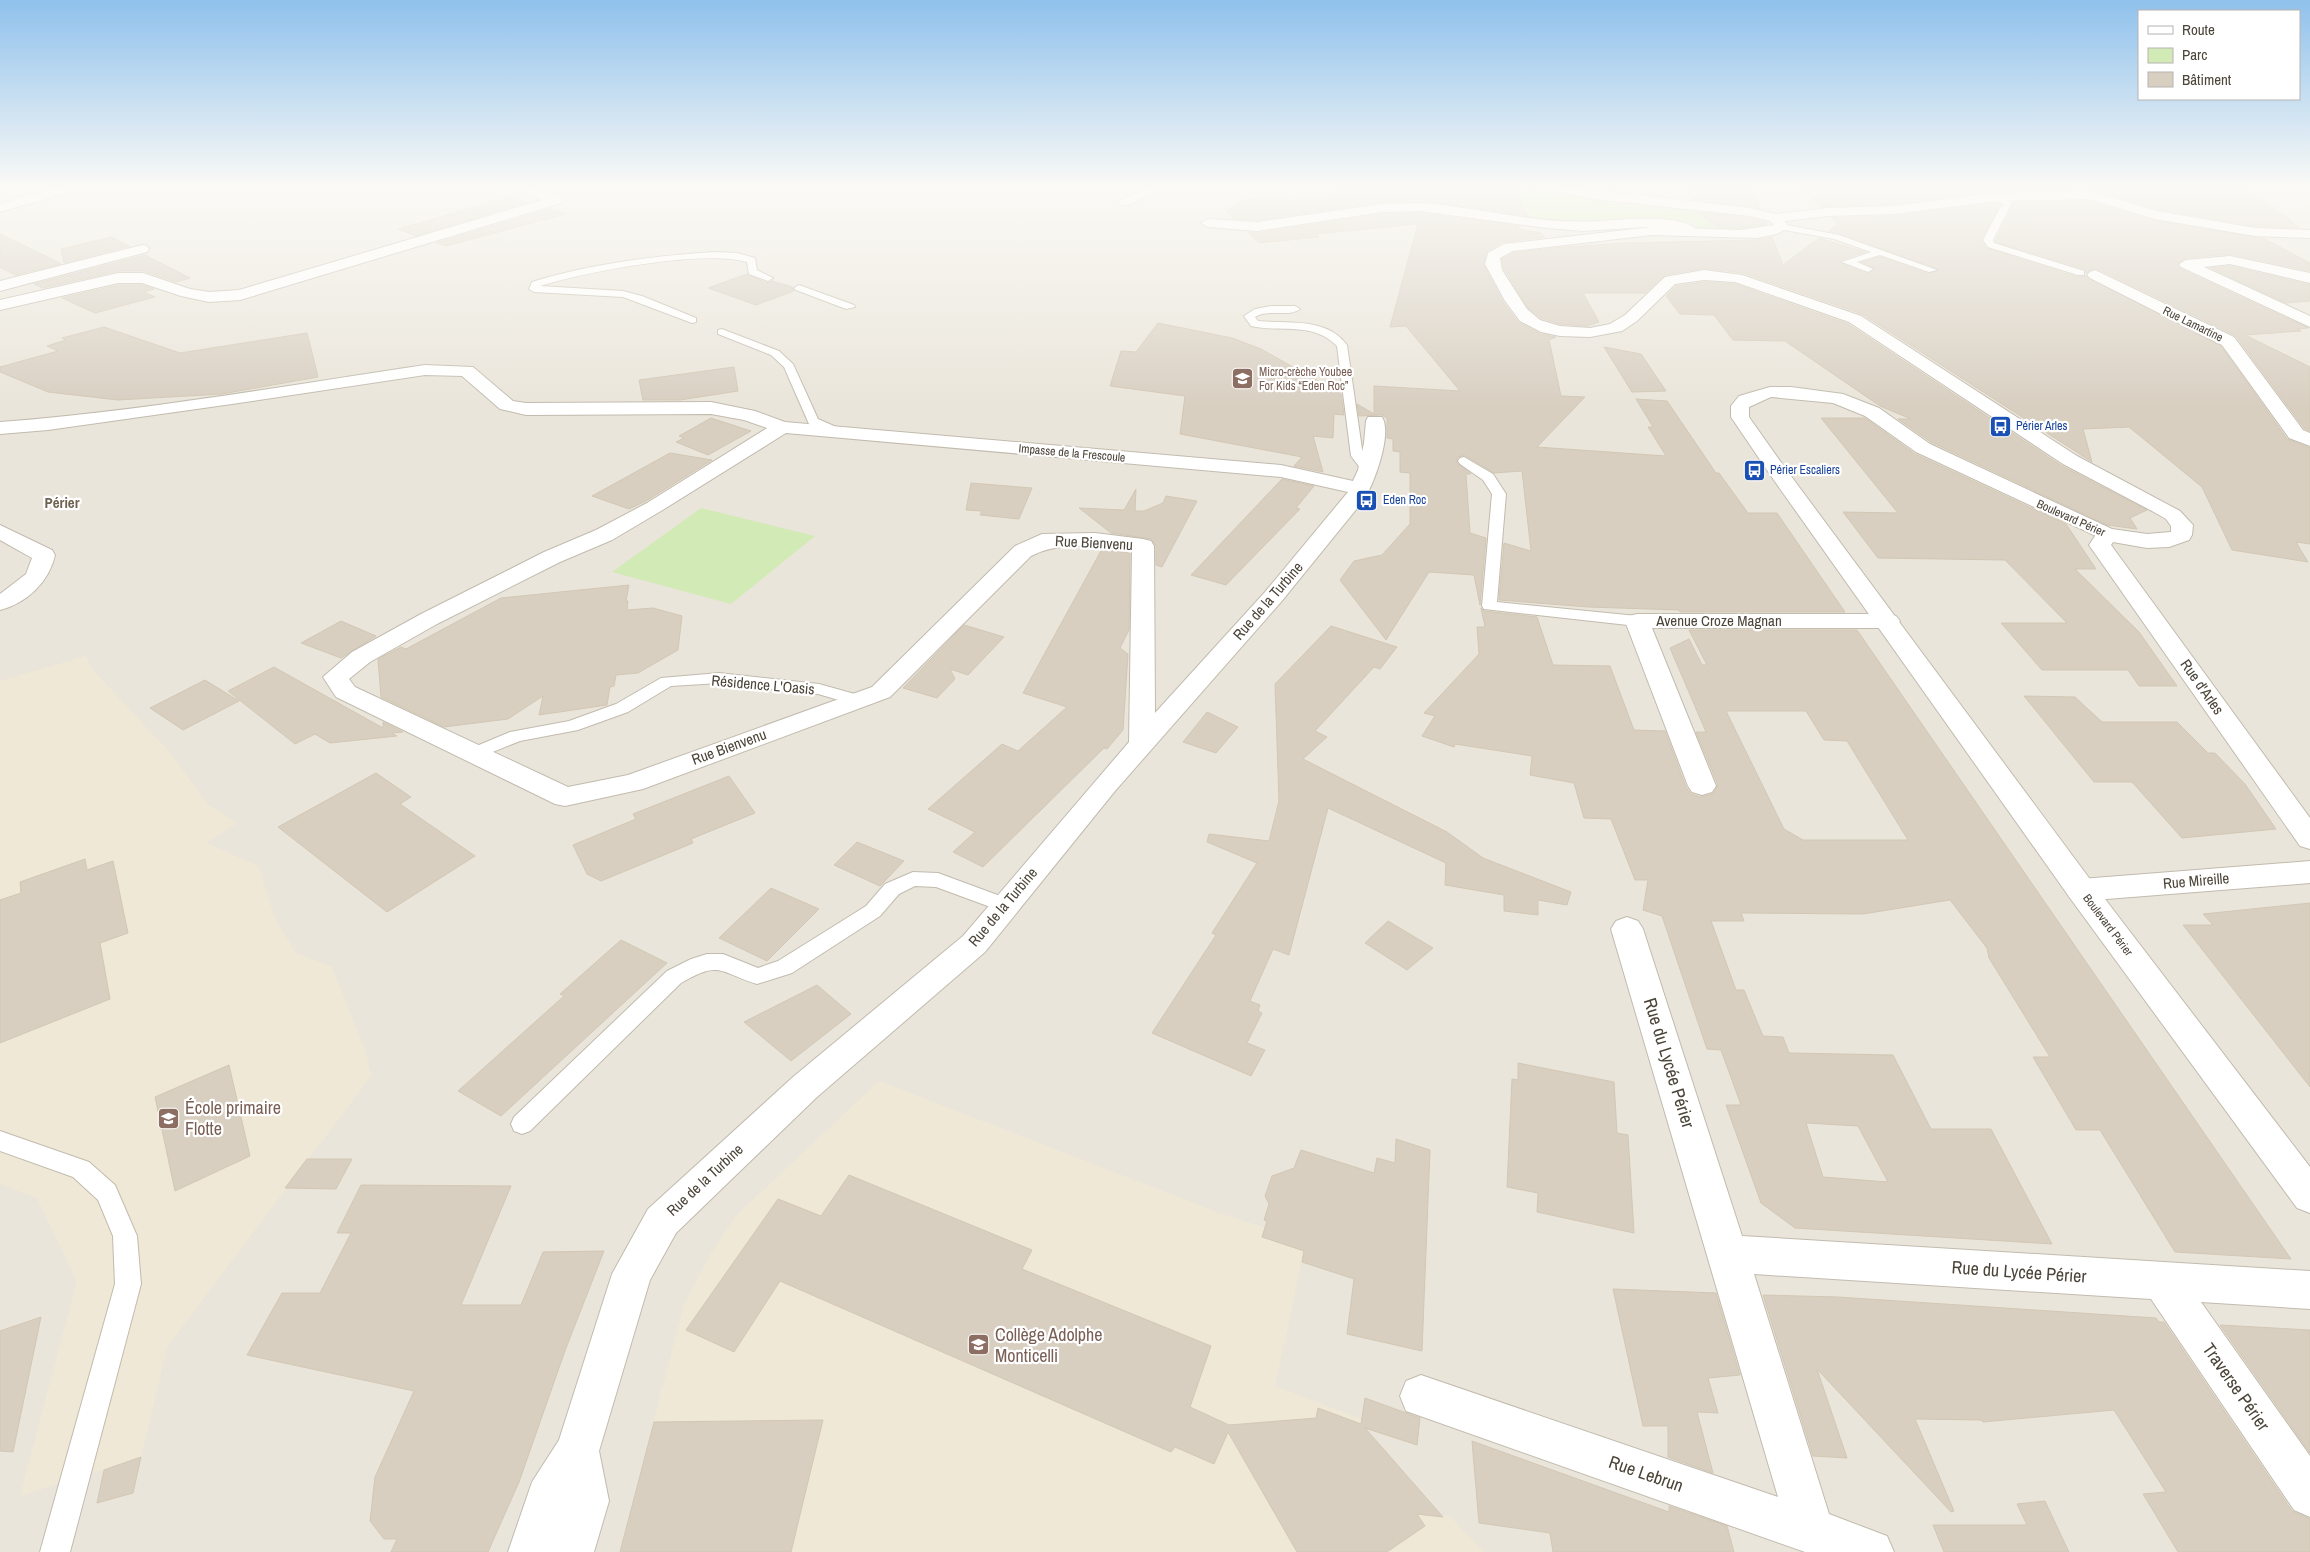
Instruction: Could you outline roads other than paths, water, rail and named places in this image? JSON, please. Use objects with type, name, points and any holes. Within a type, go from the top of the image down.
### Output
[{"type":"street","points":[[0,286],[94,261]]},
{"type":"street","points":[[0,305],[118,278],[133,277],[209,297],[240,295],[352,261]]},
{"type":"street","name":"Boulevard Périer","points":[[1492,261],[1492,264],[1526,318],[1537,325],[1568,332],[1600,332],[1615,329],[1625,323],[1670,280],[1690,276],[1737,278],[1854,319],[2070,460],[2173,515],[2182,525],[2181,535],[2169,540],[2147,541],[2107,535],[1923,448],[1872,412],[1837,398],[1791,392],[1770,392],[1745,400],[1740,406],[1740,416],[2081,890],[2310,1196]]},
{"type":"street","points":[[2214,261],[2186,264],[2310,322]]},
{"type":"street","points":[[2236,261],[2310,278]]},
{"type":"street","name":"Rue Lamartine","points":[[2088,274],[2228,341],[2296,434],[2310,440]]},
{"type":"street","name":"Impasse de la Frescoule","points":[[0,428],[232,399],[401,373],[451,369],[473,374],[507,404],[526,409],[711,408],[748,415],[782,427],[1364,479]]},
{"type":"street","name":"Rue de la Turbine","points":[[531,1552],[548,1498],[577,1451],[632,1274],[662,1222],[805,1087],[974,944],[1004,905],[1142,742],[1273,597],[1364,479],[1374,443],[1375,421]]},
{"type":"street","name":"Rue Bienvenu","points":[[782,427],[620,526],[552,557],[370,652],[336,677],[345,692],[565,797],[634,783],[880,692],[1023,551],[1042,541],[1120,542],[1143,546],[1142,742]]},
{"type":"street","points":[[0,531],[44,555],[42,568],[32,582],[0,603]]},
{"type":"street","name":"Rue d'Arles","points":[[2107,535],[2100,545],[2310,839]]},
{"type":"street","name":"Avenue Croze Magnan","points":[[1702,786],[1637,621],[1888,622]]},
{"type":"street","name":"Rue Mireille","points":[[2081,890],[2310,872]]},
{"type":"street","name":"Rue du Lycée Périer","points":[[1627,929],[1728,1254],[1811,1531]]},
{"type":"street","name":"Rue du Lycée Périer","points":[[1728,1254],[2310,1290]]},
{"type":"street","name":"Traverse Périer","points":[[2162,1281],[2310,1494]]},
{"type":"street","name":"Rue Lebrun","points":[[1421,1396],[1871,1552]]},
{"type":"street","name":"Rue de la Turbine","points":[[571,1552],[586,1501],[577,1451]]},
{"type":"lane","points":[[663,261],[554,278],[536,284],[534,289],[623,294],[638,298],[692,320]]},
{"type":"lane","points":[[752,261],[752,272],[768,278]]},
{"type":"lane","points":[[1849,261],[1847,262],[1868,269]]},
{"type":"lane","points":[[1908,261],[1932,270]]},
{"type":"lane","points":[[2046,261],[2088,274]]},
{"type":"lane","points":[[799,288],[850,307]]},
{"type":"lane","points":[[1296,309],[1263,310],[1252,312],[1249,316],[1255,324],[1312,328],[1336,337],[1342,345],[1356,456],[1364,479]]},
{"type":"lane","points":[[722,332],[774,354],[789,366],[813,421],[839,433]]},
{"type":"lane","points":[[1464,461],[1488,477],[1499,494],[1489,606],[1637,621]]},
{"type":"lane","name":"Résidence L'Oasis","points":[[474,754],[516,736],[572,726],[622,708],[667,681],[720,678],[819,689],[856,700]]},
{"type":"lane","points":[[522,1124],[674,977],[699,962],[717,960],[757,976],[785,967],[873,911],[892,889],[913,879],[938,880],[1004,905]]},
{"type":"lane","points":[[0,1141],[81,1169],[107,1193],[125,1236],[128,1284],[55,1552]]},
{"type":"place","name":"Micro-crèche Youbee For Kids “Eden Roc”","points":[[1243,379]]},
{"type":"place","name":"Périer Arles","points":[[2000,426]]},
{"type":"place","name":"Périer Escaliers","points":[[1754,470]]},
{"type":"place","name":"Eden Roc","points":[[1367,500]]},
{"type":"place","name":"École primaire Flotte","points":[[169,1118]]},
{"type":"place","name":"Collège Adolphe Monticelli","points":[[979,1345]]},
{"type":"district","name":"Périer","points":[[62,503]]}]
